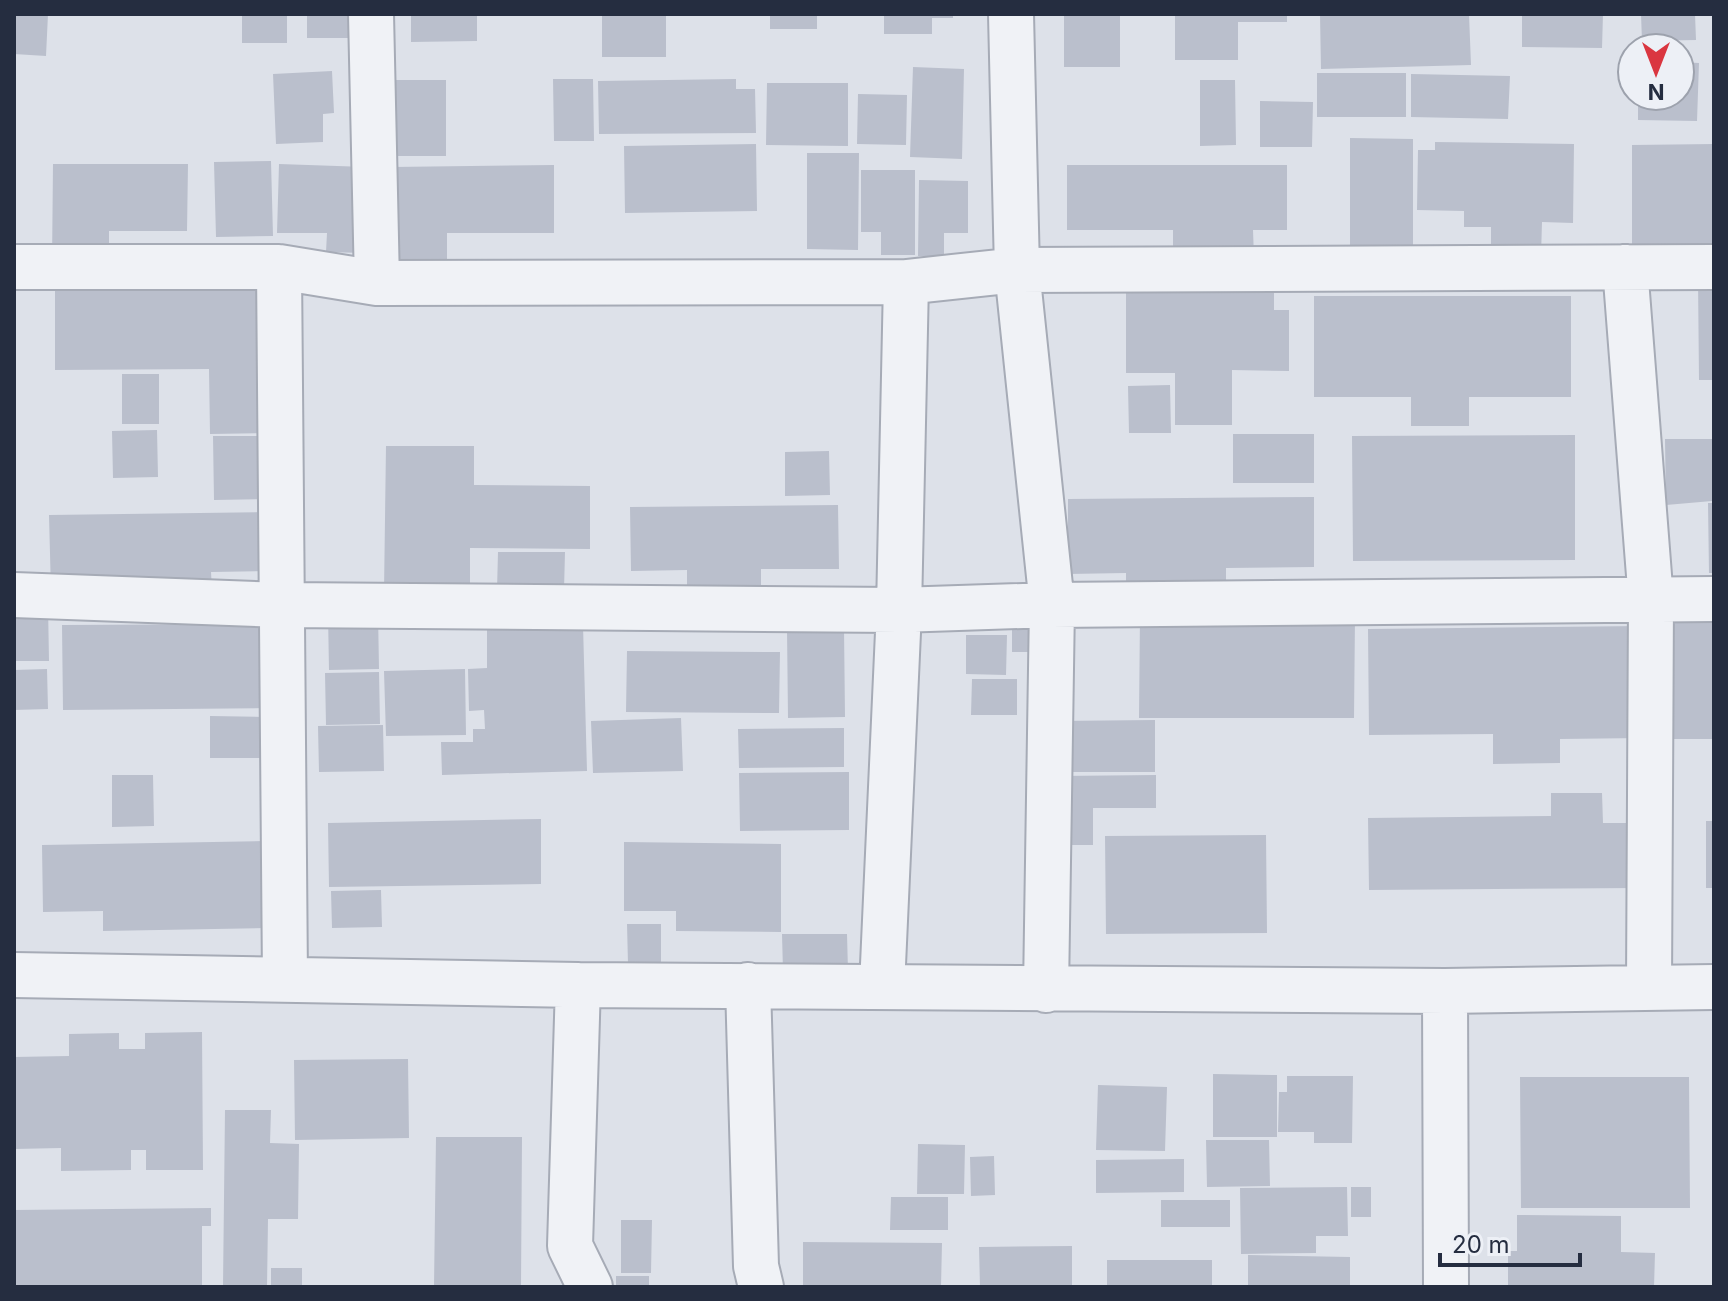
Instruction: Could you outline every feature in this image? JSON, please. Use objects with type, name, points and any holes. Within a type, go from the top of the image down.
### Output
[{"type":"street","points":[[371,14],[377,283]]},
{"type":"street","points":[[1011,14],[1017,270],[1052,605],[1046,990]]},
{"type":"street","points":[[14,267],[279,267],[377,283],[906,282],[1017,270],[1714,267]]},
{"type":"street","points":[[279,267],[285,979]]},
{"type":"street","points":[[1625,267],[1651,601],[1649,987]]},
{"type":"street","points":[[882,987],[899,610],[906,282]]},
{"type":"street","points":[[14,595],[283,605],[899,610],[1052,605],[1714,599]]},
{"type":"street","points":[[14,975],[1046,990],[1445,991],[1714,987]]},
{"type":"street","points":[[578,985],[570,1246],[590,1287]]},
{"type":"street","points":[[748,985],[756,1266],[761,1287]]},
{"type":"street","points":[[1445,991],[1446,1287]]},
{"type":"building","points":[[14,14],[48,14],[46,56],[14,54]]},
{"type":"building","points":[[242,14],[287,14],[287,43],[242,43]]},
{"type":"building","points":[[307,14],[364,14],[364,38],[307,38]]},
{"type":"building","points":[[411,14],[477,14],[477,41],[411,42]]},
{"type":"building","points":[[602,14],[666,14],[666,57],[602,57]]},
{"type":"building","points":[[770,14],[817,14],[817,29],[770,29]]},
{"type":"building","points":[[884,14],[953,14],[953,18],[932,18],[932,34],[884,34]]},
{"type":"building","points":[[1064,14],[1120,14],[1120,67],[1064,67]]},
{"type":"building","points":[[1175,14],[1287,14],[1287,22],[1238,22],[1238,60],[1175,60]]},
{"type":"building","points":[[1320,14],[1469,14],[1471,65],[1321,69]]},
{"type":"building","points":[[1522,14],[1603,14],[1602,48],[1522,47]]},
{"type":"building","points":[[1641,14],[1695,14],[1696,32],[1642,32]]},
{"type":"building","points":[[1696,63],[1699,63],[1697,121],[1638,120],[1638,112],[1696,112]]},
{"type":"building","points":[[913,67],[964,69],[962,159],[910,157]]},
{"type":"building","points":[[332,71],[334,113],[323,114],[323,142],[276,144],[273,74]]},
{"type":"building","points":[[1317,73],[1406,73],[1406,117],[1317,117]]},
{"type":"building","points":[[1411,74],[1510,76],[1508,119],[1411,117]]},
{"type":"building","points":[[553,79],[593,79],[594,141],[554,141]]},
{"type":"building","points":[[736,79],[736,89],[755,89],[756,133],[599,134],[598,81]]},
{"type":"building","points":[[393,80],[446,80],[446,156],[393,156]]},
{"type":"building","points":[[1200,80],[1235,80],[1236,145],[1200,146]]},
{"type":"building","points":[[767,83],[848,83],[848,146],[766,145]]},
{"type":"building","points":[[858,94],[907,95],[906,145],[857,144]]},
{"type":"building","points":[[1260,101],[1313,102],[1312,147],[1260,147]]},
{"type":"building","points":[[1350,138],[1413,139],[1413,258],[1350,257]]},
{"type":"building","points":[[1435,142],[1574,144],[1573,223],[1542,222],[1541,256],[1491,255],[1491,227],[1464,227],[1464,211],[1417,210],[1418,150],[1435,150]]},
{"type":"building","points":[[756,144],[757,211],[625,213],[624,146]]},
{"type":"building","points":[[1714,144],[1714,256],[1632,257],[1632,145]]},
{"type":"building","points":[[807,153],[859,153],[858,250],[807,249]]},
{"type":"building","points":[[271,161],[273,236],[216,237],[214,162]]},
{"type":"building","points":[[53,164],[188,164],[187,231],[109,231],[109,265],[52,265]]},
{"type":"building","points":[[279,164],[366,167],[364,253],[326,252],[327,233],[277,233]]},
{"type":"building","points":[[554,165],[554,233],[447,233],[447,260],[393,261],[392,167]]},
{"type":"building","points":[[1067,165],[1287,165],[1287,230],[1253,230],[1254,257],[1173,257],[1173,230],[1067,230]]},
{"type":"building","points":[[861,170],[915,170],[915,255],[881,255],[881,232],[861,232]]},
{"type":"building","points":[[919,180],[968,181],[968,233],[944,233],[944,257],[918,256]]},
{"type":"building","points":[[1698,278],[1714,278],[1714,380],[1699,380]]},
{"type":"building","points":[[1126,279],[1274,280],[1274,310],[1289,310],[1289,371],[1232,370],[1232,425],[1175,425],[1175,373],[1126,373]]},
{"type":"building","points":[[269,281],[271,433],[210,434],[209,369],[55,370],[55,283]]},
{"type":"building","points":[[1314,296],[1571,296],[1571,397],[1469,397],[1469,426],[1411,426],[1411,397],[1314,397]]},
{"type":"building","points":[[122,374],[159,374],[159,424],[122,424]]},
{"type":"building","points":[[1170,385],[1171,433],[1129,433],[1128,386]]},
{"type":"building","points":[[157,430],[158,477],[113,478],[112,431]]},
{"type":"building","points":[[1233,434],[1314,434],[1314,483],[1233,483]]},
{"type":"building","points":[[1575,435],[1575,560],[1353,561],[1352,436]]},
{"type":"building","points":[[213,436],[271,436],[271,499],[214,500]]},
{"type":"building","points":[[1665,439],[1714,439],[1712,501],[1666,505]]},
{"type":"building","points":[[386,446],[474,446],[474,485],[590,486],[590,549],[470,548],[470,592],[384,592]]},
{"type":"building","points":[[829,451],[830,495],[785,496],[785,452]]},
{"type":"building","points":[[1314,497],[1314,567],[1226,568],[1226,592],[1126,592],[1126,573],[1068,574],[1068,499]]},
{"type":"building","points":[[1708,503],[1714,503],[1714,573],[1709,573]]},
{"type":"building","points":[[838,505],[839,569],[761,569],[761,596],[687,596],[687,570],[631,571],[630,507]]},
{"type":"building","points":[[268,512],[269,571],[211,572],[212,590],[51,592],[49,515]]},
{"type":"building","points":[[498,552],[565,552],[564,590],[497,590]]},
{"type":"building","points":[[48,605],[49,661],[14,661],[14,606]]},
{"type":"building","points":[[378,613],[379,669],[329,670],[328,614]]},
{"type":"building","points":[[1672,613],[1714,613],[1714,739],[1673,739]]},
{"type":"building","points":[[1140,615],[1355,616],[1354,718],[1139,718]]},
{"type":"building","points":[[268,624],[269,708],[63,710],[62,625]]},
{"type":"building","points":[[583,625],[587,771],[442,775],[441,742],[473,742],[473,729],[485,729],[484,710],[469,711],[468,669],[487,668],[487,628]]},
{"type":"building","points":[[1642,626],[1642,738],[1560,739],[1560,763],[1493,764],[1493,734],[1369,735],[1368,629]]},
{"type":"building","points":[[844,628],[845,717],[788,718],[787,629]]},
{"type":"building","points":[[1012,628],[1038,628],[1038,652],[1012,652]]},
{"type":"building","points":[[966,635],[1007,635],[1006,675],[966,674]]},
{"type":"building","points":[[627,651],[780,652],[779,713],[626,712]]},
{"type":"building","points":[[47,669],[48,709],[14,710],[14,670]]},
{"type":"building","points":[[465,669],[466,735],[386,736],[384,671]]},
{"type":"building","points":[[379,672],[380,724],[326,725],[325,673]]},
{"type":"building","points":[[972,679],[1017,679],[1017,715],[971,715]]},
{"type":"building","points":[[210,716],[263,717],[263,758],[210,758]]},
{"type":"building","points":[[681,718],[683,771],[593,773],[591,721]]},
{"type":"building","points":[[1155,720],[1155,772],[1066,772],[1056,721]]},
{"type":"building","points":[[383,725],[384,771],[319,772],[318,726]]},
{"type":"building","points":[[844,728],[844,767],[739,768],[738,729]]},
{"type":"building","points":[[849,772],[849,830],[740,831],[739,773]]},
{"type":"building","points":[[112,775],[153,775],[154,826],[112,827]]},
{"type":"building","points":[[1156,775],[1156,808],[1093,808],[1093,845],[1059,845],[1059,776]]},
{"type":"building","points":[[1551,793],[1602,793],[1603,823],[1636,823],[1636,888],[1369,890],[1368,818],[1551,816]]},
{"type":"building","points":[[541,819],[541,884],[329,887],[328,823]]},
{"type":"building","points":[[1706,821],[1714,821],[1714,888],[1706,888]]},
{"type":"building","points":[[1266,835],[1267,933],[1106,934],[1105,836]]},
{"type":"building","points":[[265,841],[266,928],[103,931],[103,911],[43,912],[42,845]]},
{"type":"building","points":[[624,842],[781,844],[781,932],[676,931],[676,911],[624,911]]},
{"type":"building","points":[[381,890],[382,927],[332,928],[331,891]]},
{"type":"building","points":[[627,924],[661,924],[661,964],[628,964]]},
{"type":"building","points":[[782,934],[847,934],[848,971],[783,971]]},
{"type":"building","points":[[202,1032],[203,1170],[146,1170],[146,1150],[131,1150],[131,1170],[61,1171],[61,1148],[14,1149],[14,1057],[69,1056],[69,1034],[119,1033],[119,1049],[145,1049],[145,1033]]},
{"type":"building","points":[[408,1059],[409,1138],[295,1140],[294,1060]]},
{"type":"building","points":[[1213,1074],[1277,1075],[1277,1137],[1213,1137]]},
{"type":"building","points":[[1287,1076],[1353,1076],[1352,1143],[1314,1143],[1314,1132],[1278,1132],[1279,1092],[1287,1092]]},
{"type":"building","points":[[1520,1077],[1689,1077],[1690,1208],[1521,1208]]},
{"type":"building","points":[[1098,1085],[1167,1087],[1165,1151],[1096,1150]]},
{"type":"building","points":[[225,1110],[271,1110],[270,1143],[299,1144],[298,1219],[268,1219],[267,1287],[223,1287]]},
{"type":"building","points":[[436,1137],[522,1137],[521,1287],[434,1287]]},
{"type":"building","points":[[1206,1140],[1269,1140],[1270,1186],[1207,1187]]},
{"type":"building","points":[[918,1144],[965,1145],[964,1194],[917,1194]]},
{"type":"building","points":[[994,1156],[995,1195],[971,1196],[970,1157]]},
{"type":"building","points":[[1184,1159],[1184,1192],[1096,1193],[1096,1160]]},
{"type":"building","points":[[1347,1187],[1348,1236],[1316,1236],[1316,1253],[1241,1254],[1240,1188]]},
{"type":"building","points":[[1351,1187],[1371,1187],[1371,1217],[1351,1217]]},
{"type":"building","points":[[891,1197],[948,1197],[948,1230],[890,1230]]},
{"type":"building","points":[[1161,1200],[1230,1200],[1230,1227],[1161,1227]]},
{"type":"building","points":[[211,1208],[211,1226],[202,1226],[202,1287],[14,1287],[14,1210]]},
{"type":"building","points":[[1517,1215],[1621,1216],[1621,1252],[1655,1253],[1654,1287],[1508,1287],[1508,1251],[1517,1251]]},
{"type":"building","points":[[621,1220],[652,1220],[651,1273],[621,1273]]},
{"type":"building","points":[[803,1242],[942,1243],[941,1287],[803,1287]]},
{"type":"building","points":[[1072,1246],[1072,1287],[980,1287],[979,1247]]},
{"type":"building","points":[[1248,1255],[1350,1257],[1350,1287],[1248,1287]]},
{"type":"building","points":[[1107,1260],[1212,1260],[1212,1287],[1107,1287]]},
{"type":"building","points":[[271,1268],[302,1268],[302,1287],[271,1287]]},
{"type":"building","points":[[616,1276],[649,1276],[649,1287],[616,1287]]}]
